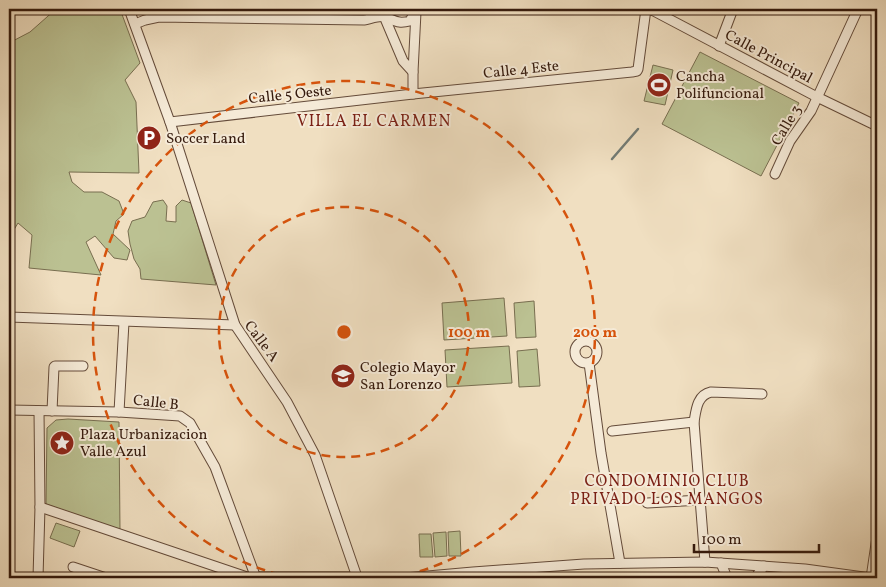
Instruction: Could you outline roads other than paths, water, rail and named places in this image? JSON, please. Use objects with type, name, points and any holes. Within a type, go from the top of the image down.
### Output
[{"type":"street","points":[[129,9],[170,122],[235,325]]},
{"type":"street","points":[[383,12],[395,22],[402,23],[410,20],[416,9]]},
{"type":"street","points":[[413,94],[416,9]]},
{"type":"street","name":"Calle Principal","points":[[648,9],[877,126]]},
{"type":"street","name":"Calle 4 Este","points":[[413,94],[637,71],[648,9]]},
{"type":"street","points":[[719,46],[733,9]]},
{"type":"street","name":"Calle 3","points":[[775,174],[790,141],[811,111],[858,9]]},
{"type":"street","points":[[135,24],[159,17],[364,20],[383,12]]},
{"type":"street","points":[[383,12],[403,61],[413,72]]},
{"type":"street","name":"Calle 5 Oeste","points":[[170,122],[413,94]]},
{"type":"street","name":"Calle A","points":[[9,317],[235,325],[287,402],[311,446],[358,578]]},
{"type":"street","points":[[119,412],[124,322]]},
{"type":"street","points":[[588,363],[620,563]]},
{"type":"street","points":[[52,411],[54,367],[83,366]]},
{"type":"street","points":[[705,562],[694,422],[696,405],[702,396],[711,392],[762,394]]},
{"type":"street","name":"Calle B","points":[[9,410],[119,412],[180,416],[190,423],[215,467],[256,578]]},
{"type":"street","points":[[38,578],[40,507],[39,411]]},
{"type":"street","points":[[612,431],[694,422]]},
{"type":"street","points":[[648,502],[701,500]]},
{"type":"street","points":[[40,507],[246,577],[358,578]]},
{"type":"street","points":[[405,578],[584,564],[705,562],[805,569],[871,578],[877,537]]},
{"type":"street","points":[[721,563],[727,578]]},
{"type":"street","points":[[755,578],[764,566]]},
{"type":"street","points":[[73,567],[106,578]]},
{"type":"waterway","points":[[612,159],[638,129]]},
{"type":"place","name":"Cancha Polifuncional","points":[[659,85]]},
{"type":"place","name":"Soccer Land","points":[[149,138]]},
{"type":"place","name":"Colegio Mayor San Lorenzo","points":[[343,376]]},
{"type":"place","name":"Plaza Urbanizacion Valle Azul","points":[[62,443]]},
{"type":"district","name":"VILLA EL CARMEN","points":[[374,120]]},
{"type":"district","name":"CONDOMINIO CLUB PRIVADO LOS MANGOS","points":[[667,489]]}]
